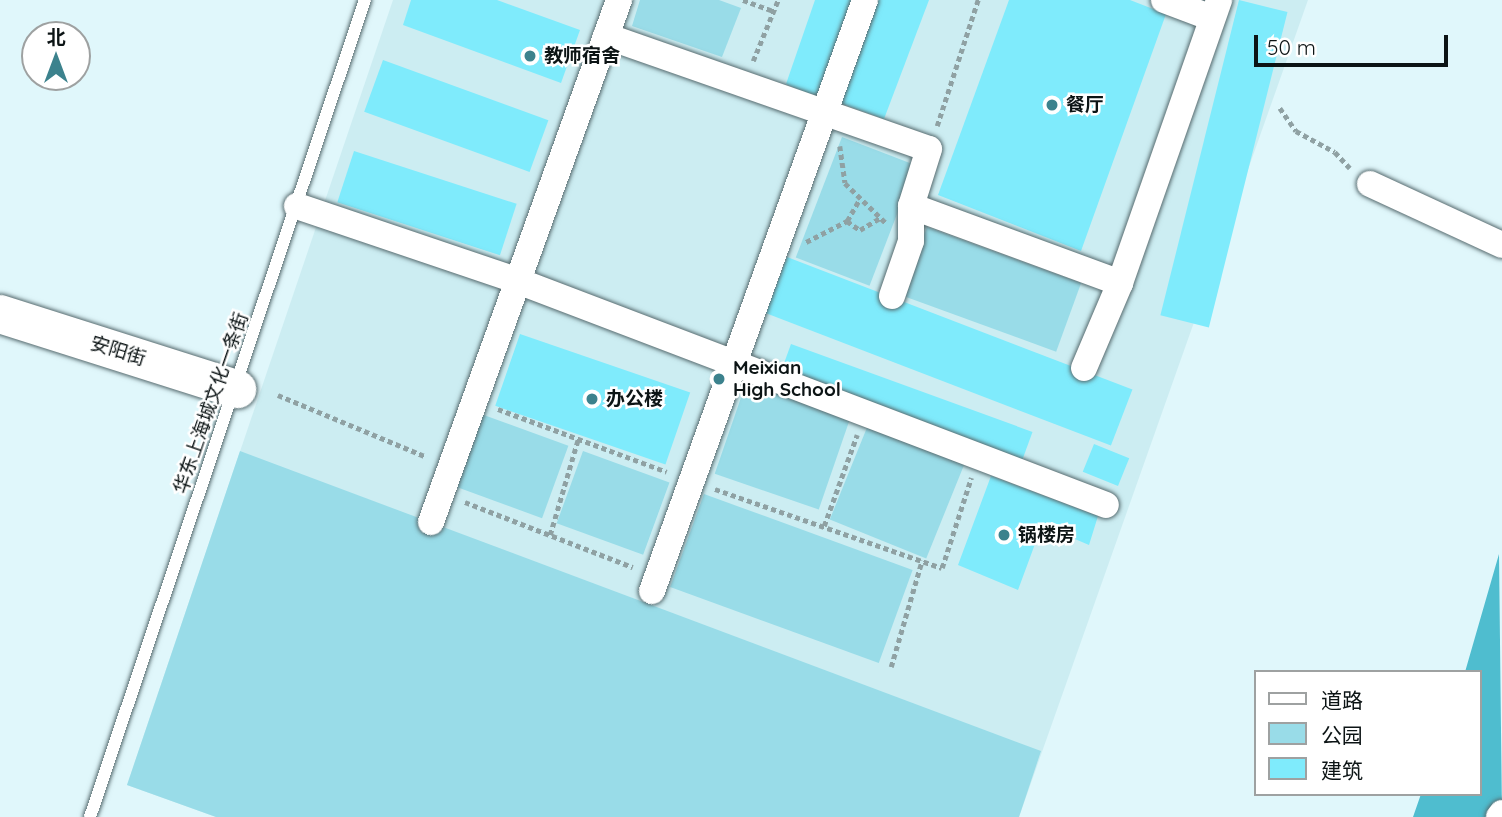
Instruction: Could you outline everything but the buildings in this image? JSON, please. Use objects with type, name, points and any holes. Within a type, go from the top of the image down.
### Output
[{"type":"main road","name":"安阳街","points":[[0,314],[237,389]]},
{"type":"street","points":[[431,522],[619,0]]},
{"type":"street","points":[[655,584],[778,242],[831,115],[865,0]]},
{"type":"street","points":[[1084,368],[1120,283],[1215,9],[1164,0]]},
{"type":"street","points":[[606,36],[929,149],[911,206],[911,241],[892,296]]},
{"type":"street","points":[[1370,184],[1502,245]]},
{"type":"street","points":[[297,206],[518,281],[733,366],[1106,505]]},
{"type":"street","points":[[911,206],[1120,283]]},
{"type":"lane","name":"华东上海城文化一条街","points":[[90,817],[237,389],[365,0]]},
{"type":"path","points":[[743,0],[774,10]]},
{"type":"path","points":[[743,84],[778,0]]},
{"type":"path","points":[[929,149],[978,0]]},
{"type":"path","points":[[1280,108],[1296,131],[1335,152],[1370,184]]},
{"type":"path","points":[[831,115],[845,183],[859,200],[911,241]]},
{"type":"path","points":[[778,242],[798,245],[847,221],[859,200]]},
{"type":"path","points":[[847,221],[860,230],[880,218]]},
{"type":"path","points":[[278,395],[450,467]]},
{"type":"path","points":[[824,526],[864,415]]},
{"type":"path","points":[[550,535],[578,439]]},
{"type":"path","points":[[942,568],[977,457]]},
{"type":"path","points":[[441,493],[550,535],[655,584]]},
{"type":"path","points":[[891,667],[922,560]]},
{"type":"shaded area","name":"Meixian High School","points":[[393,0],[1308,0],[1019,817],[216,817],[127,785]]},
{"type":"shaded area","points":[[1499,554],[1502,817],[1413,817],[1420,796],[1481,796],[1481,670],[1466,670]]},
{"type":"green space","points":[[640,0],[719,0],[741,8],[722,57],[632,26]]},
{"type":"green space","points":[[842,137],[916,165],[870,286],[796,257]]},
{"type":"green space","points":[[927,227],[1081,283],[1056,352],[902,296]]},
{"type":"green space","points":[[746,383],[850,419],[819,510],[715,474]]},
{"type":"green space","points":[[481,414],[568,446],[542,518],[455,486]]},
{"type":"green space","points":[[868,425],[964,464],[926,559],[830,520]]},
{"type":"green space","points":[[240,451],[1041,751],[1019,817],[216,817],[127,785]]},
{"type":"green space","points":[[583,451],[669,482],[643,555],[557,523]]},
{"type":"green space","points":[[704,494],[913,570],[879,663],[670,587]]},
{"type":"place","name":"教师宿舍","points":[[530,56]]},
{"type":"place","name":"餐厅","points":[[1052,105]]},
{"type":"place","name":"Meixian High School","points":[[719,379]]},
{"type":"place","name":"办公楼","points":[[592,399]]},
{"type":"place","name":"锅楼房","points":[[1004,535]]}]
